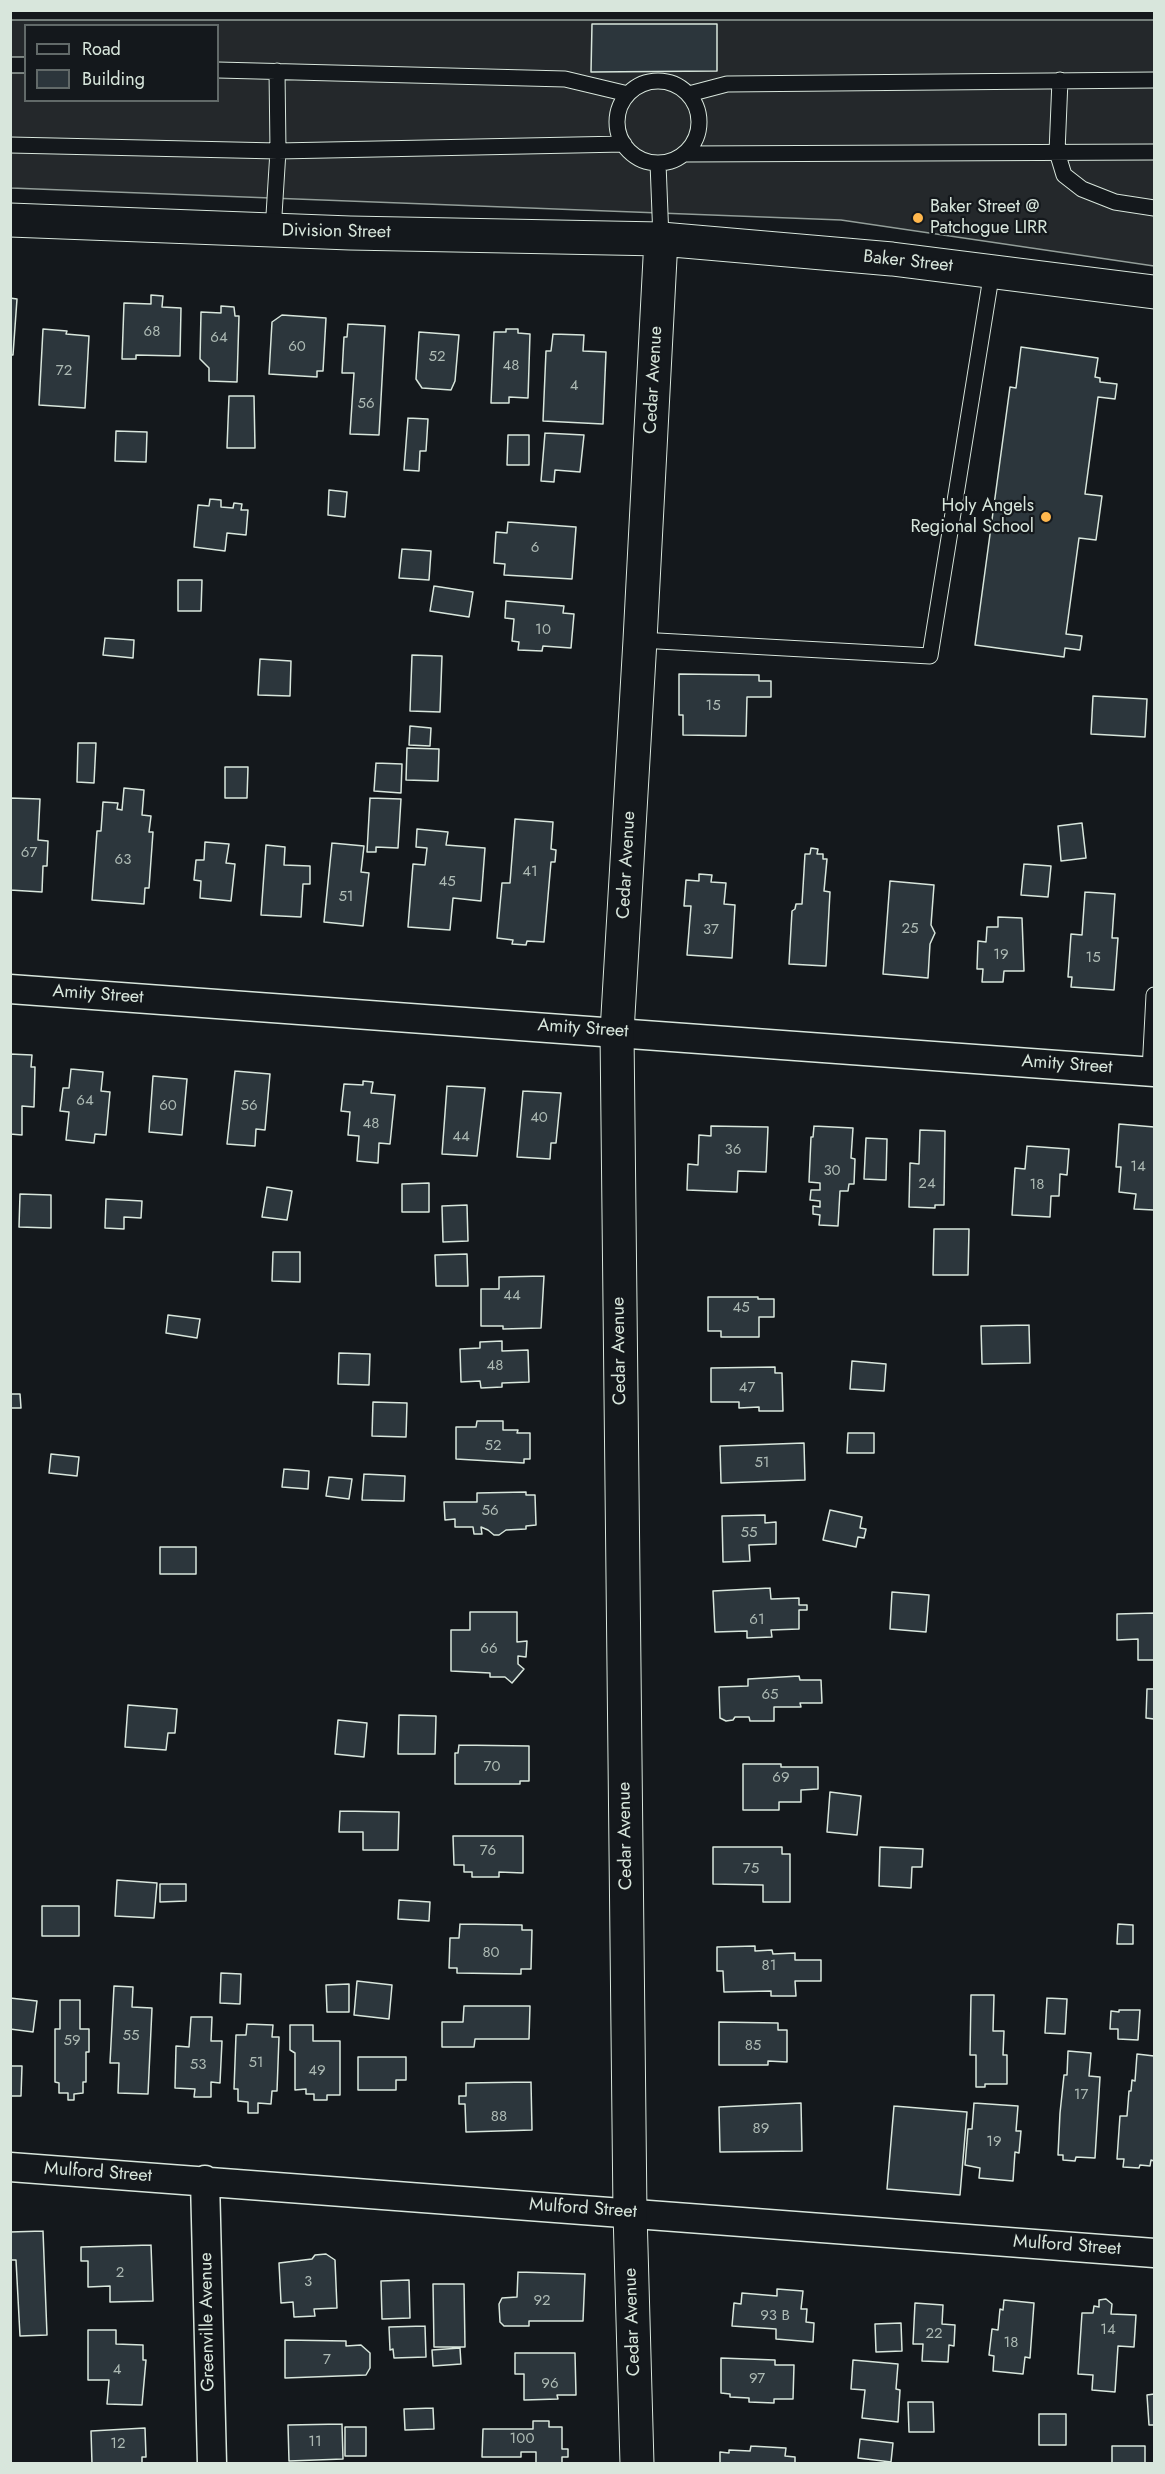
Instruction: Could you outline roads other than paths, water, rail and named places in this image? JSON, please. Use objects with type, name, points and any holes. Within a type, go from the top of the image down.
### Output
[{"type":"street","name":"Division Street","points":[[10,220],[273,231],[661,239]]},
{"type":"street","name":"Baker Street","points":[[661,239],[892,259],[1155,292]]},
{"type":"street","name":"Cedar Avenue","points":[[637,2463],[630,2212],[617,1032],[661,239]]},
{"type":"street","name":"Amity Street","points":[[10,989],[1152,1072]]},
{"type":"street","name":"Mulford Street","points":[[10,2167],[1155,2253]]},
{"type":"street","name":"Greenville Avenue","points":[[205,2180],[212,2463]]},
{"type":"lane","points":[[219,70],[565,79],[628,94]]},
{"type":"lane","points":[[273,231],[278,151],[277,71]]},
{"type":"lane","points":[[1060,80],[1057,152],[1064,175],[1082,189],[1115,202],[1155,208]]},
{"type":"lane","points":[[689,94],[727,84],[1155,80]]},
{"type":"lane","points":[[658,81],[678,86],[689,94],[696,105],[699,125],[693,145],[672,161],[658,163],[645,161],[633,154],[624,144],[618,132],[617,118],[620,105],[628,94],[639,85],[658,81]]},
{"type":"lane","points":[[10,145],[278,151],[624,144]]},
{"type":"lane","points":[[684,154],[1155,152]]},
{"type":"lane","points":[[658,163],[661,239]]},
{"type":"lane","points":[[640,640],[930,656],[992,271]]},
{"type":"lane","points":[[1152,1072],[1155,995]]},
{"type":"place","name":"Baker Street @ Patchogue LIRR","points":[[918,218]]},
{"type":"place","name":"Holy Angels Regional School","points":[[1046,517]]}]
